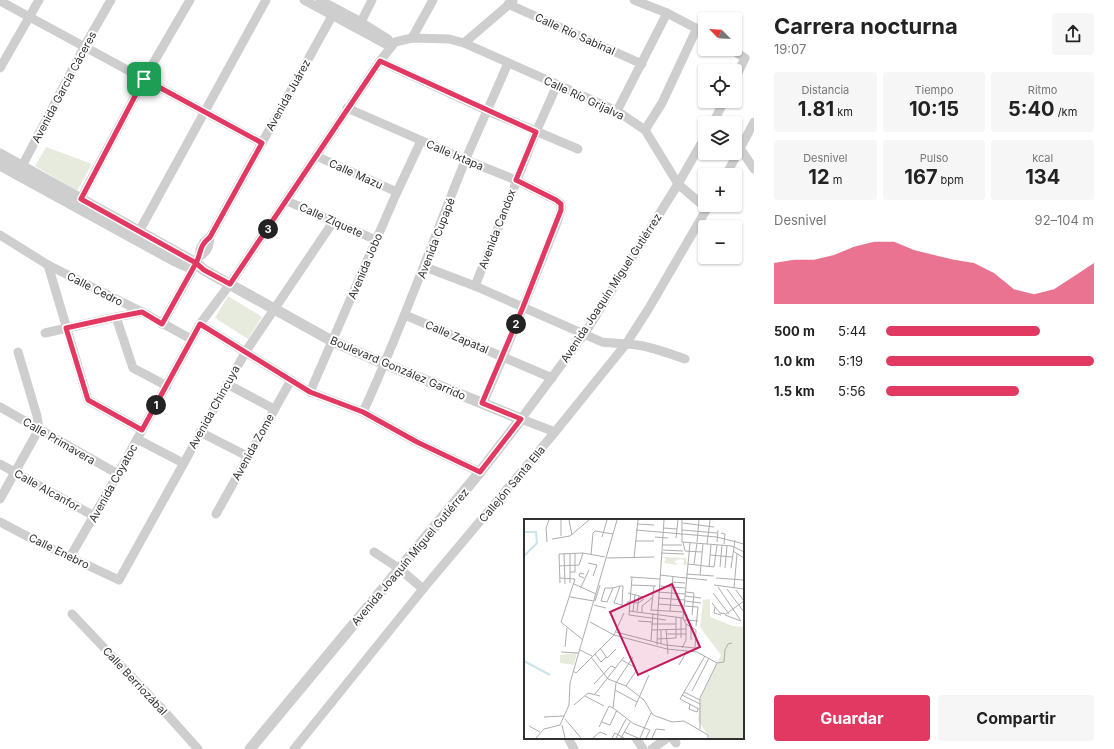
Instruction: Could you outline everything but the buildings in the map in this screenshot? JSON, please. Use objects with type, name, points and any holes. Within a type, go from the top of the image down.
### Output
[{"type":"street","points":[[0,68],[39,0]]},
{"type":"street","name":"Avenida García Cáceres","points":[[20,170],[84,47],[111,0]]},
{"type":"street","points":[[79,203],[144,79],[190,0]]},
{"type":"street","points":[[137,235],[266,0]]},
{"type":"street","points":[[304,0],[332,16],[393,45]]},
{"type":"street","points":[[320,0],[361,22],[393,45]]},
{"type":"street","points":[[361,22],[372,0]]},
{"type":"street","points":[[412,38],[433,0]]},
{"type":"street","points":[[634,0],[667,13],[698,29]]},
{"type":"street","points":[[0,1],[262,143]]},
{"type":"street","points":[[464,43],[511,2]]},
{"type":"street","name":"Calle Río Sabinal","points":[[511,2],[642,64]]},
{"type":"street","points":[[617,111],[667,13]]},
{"type":"street","name":"Avenida Juárez","points":[[162,324],[207,252],[210,246],[210,237],[332,16]]},
{"type":"street","points":[[644,130],[662,103],[698,37]]},
{"type":"street","name":"Calle Río Grijalva","points":[[393,45],[412,38],[449,40],[464,43],[617,111],[644,130],[678,184],[698,199]]},
{"type":"street","name":"Avenida Coyatoc","points":[[70,557],[118,474],[200,324],[230,284],[287,201],[347,108],[393,45]]},
{"type":"street","points":[[742,56],[745,58],[742,64]]},
{"type":"street","points":[[380,61],[488,111],[578,149]]},
{"type":"street","name":"Avenida Cupapé","points":[[363,412],[406,315],[466,160],[508,63]]},
{"type":"street","name":"Avenida Candox","points":[[475,286],[516,180],[558,85]]},
{"type":"street","name":"Calle Ixtapa","points":[[347,108],[421,141],[516,180],[561,204],[561,210],[556,225],[523,307]]},
{"type":"street","points":[[742,144],[754,122]]},
{"type":"street","name":"Avenida Jobo","points":[[310,392],[397,192],[421,141]]},
{"type":"street","name":"Avenida Joaquín Miguel Gutiérrez","points":[[250,749],[480,472],[552,378],[585,333],[698,149]]},
{"type":"street","points":[[742,151],[754,169]]},
{"type":"street","name":"Boulevard González Garrido","points":[[0,154],[20,170],[137,235],[198,265],[332,341],[385,364],[555,432]]},
{"type":"street","name":"Calle Mazu","points":[[316,156],[397,192]]},
{"type":"street","name":"Boulevard González Garrido","points":[[0,165],[20,170]]},
{"type":"street","name":"Calle Ziquete","points":[[287,201],[376,240]]},
{"type":"street","name":"Callejón Santa Ella","points":[[294,749],[423,589],[555,432],[626,344],[705,212]]},
{"type":"street","name":"Avenida Chincuya","points":[[119,580],[246,351],[333,222]]},
{"type":"street","name":"Calle Cedro","points":[[0,235],[48,265],[142,312],[191,339]]},
{"type":"street","points":[[48,265],[88,400],[142,430]]},
{"type":"street","points":[[425,267],[475,286],[585,333],[602,342],[642,346],[685,359]]},
{"type":"street","points":[[482,403],[503,357],[523,307]]},
{"type":"street","points":[[45,333],[142,312]]},
{"type":"street","name":"Calle Zapatal","points":[[406,315],[552,378]]},
{"type":"street","points":[[116,317],[132,368],[167,386]]},
{"type":"street","points":[[200,324],[246,351],[310,392],[363,412],[417,442],[480,472]]},
{"type":"street","points":[[0,498],[39,429],[18,352]]},
{"type":"street","name":"Avenida Zome","points":[[216,514],[247,456],[291,380]]},
{"type":"street","points":[[227,384],[274,409]]},
{"type":"street","name":"Calle Primavera","points":[[0,407],[118,474]]},
{"type":"street","points":[[200,432],[247,456]]},
{"type":"street","points":[[137,439],[183,463]]},
{"type":"street","name":"Calle Alcanfor","points":[[0,464],[94,516]]},
{"type":"street","name":"Calle Enebro","points":[[0,522],[119,580]]},
{"type":"street","points":[[374,552],[400,569],[423,589]]},
{"type":"street","name":"Calle Berriozábal","points":[[72,614],[198,749]]},
{"type":"street","points":[[569,739],[574,749]]},
{"type":"street","points":[[637,739],[643,749]]},
{"type":"street","points":[[652,749],[666,739]]},
{"type":"shaded area","points":[[46,147],[92,164],[77,191],[35,166]]},
{"type":"shaded area","points":[[228,296],[262,317],[248,339],[215,318]]},
{"type":"route","points":[[144,79],[81,199],[196,263],[162,324],[142,312],[66,328],[88,400],[142,430],[200,324],[246,351],[310,392],[363,412],[417,442],[480,472],[521,419],[482,403],[503,357],[561,210],[561,204],[556,200],[516,180],[536,132],[380,61],[230,284],[204,270],[196,263],[199,257],[200,249],[204,242],[210,237],[262,143],[144,79]]}]
